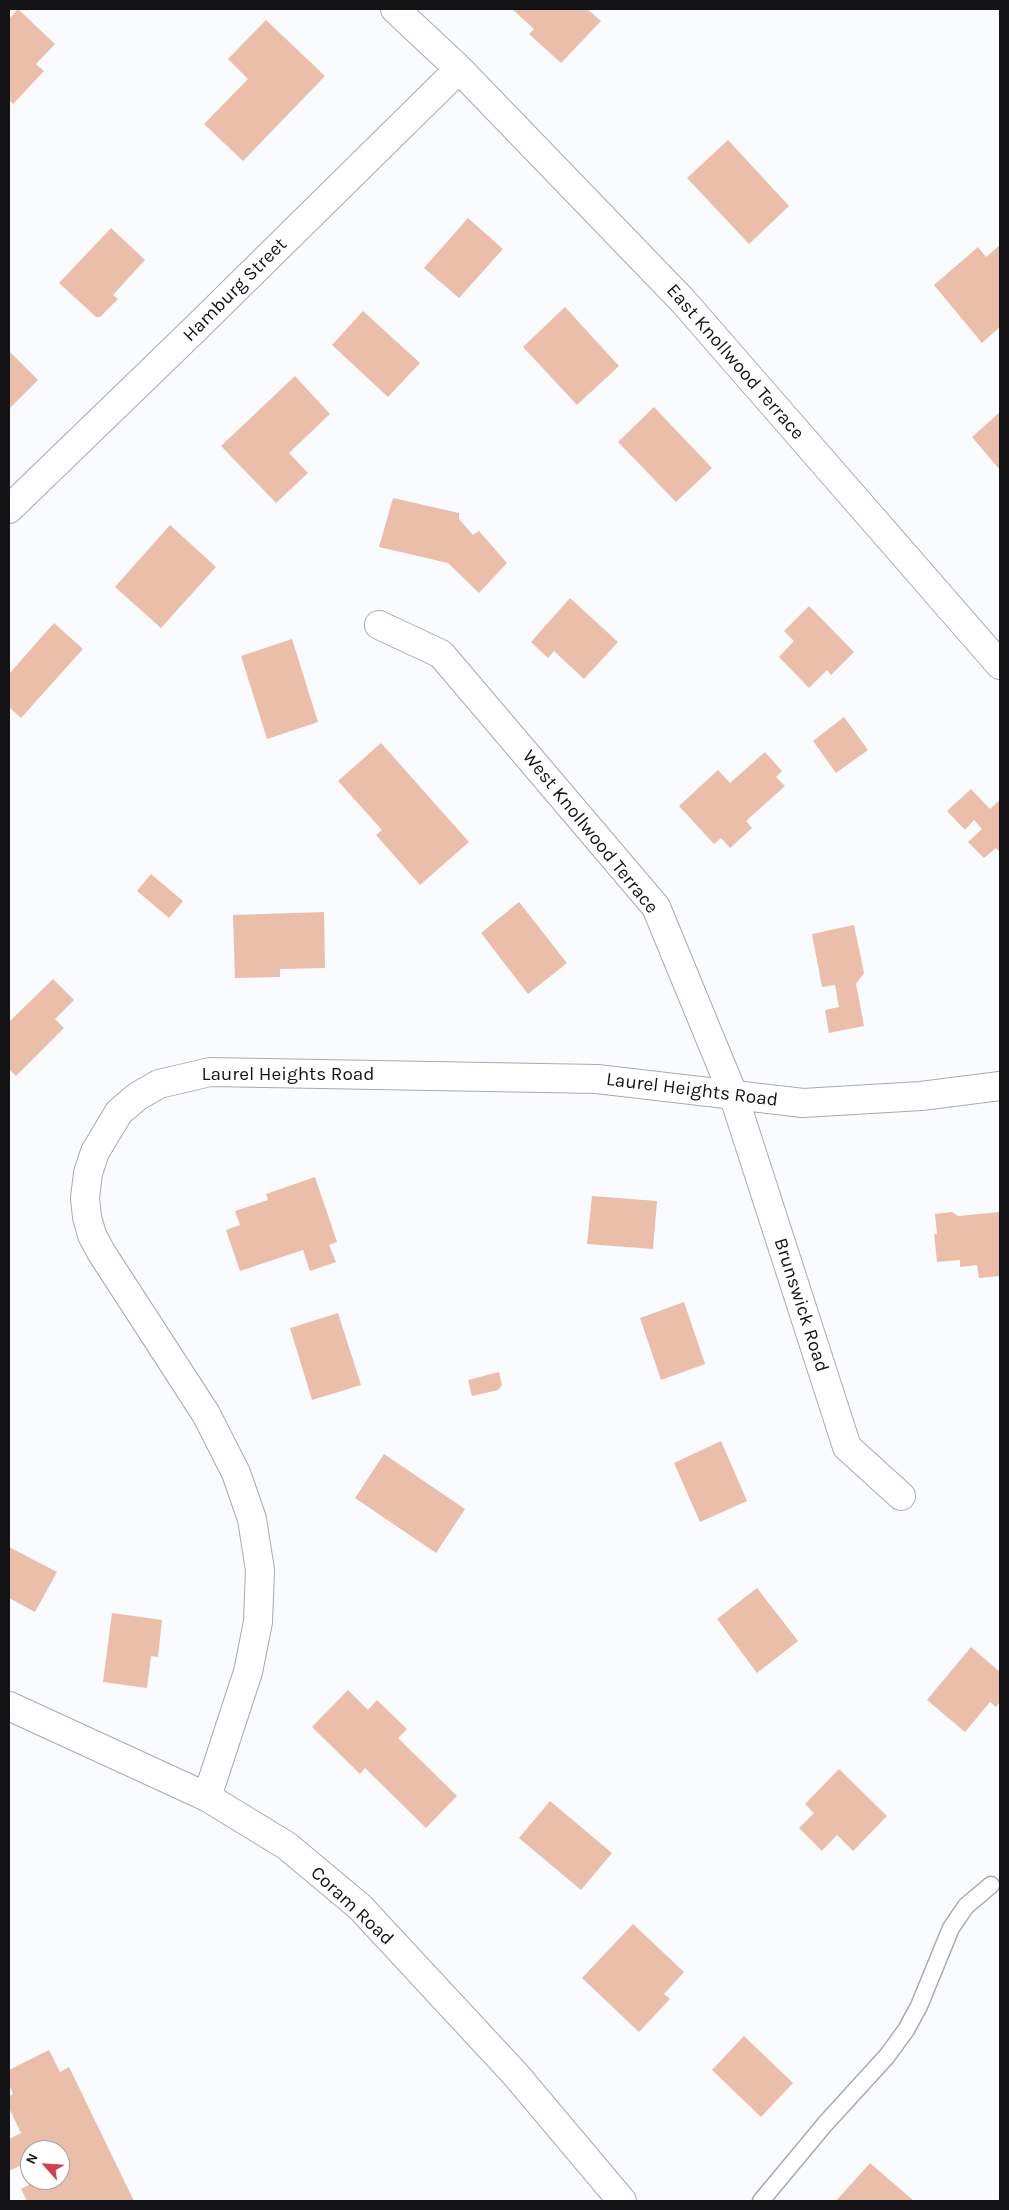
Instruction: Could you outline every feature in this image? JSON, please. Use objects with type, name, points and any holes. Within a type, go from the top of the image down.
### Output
[{"type":"street","name":"East Knollwood Terrace","points":[[395,9],[459,70],[683,300],[1000,665]]},
{"type":"street","name":"Hamburg Street","points":[[9,508],[193,332],[459,70]]},
{"type":"street","name":"West Knollwood Terrace","points":[[379,625],[441,654],[656,907],[733,1094]]},
{"type":"street","name":"Laurel Heights Road","points":[[207,1797],[248,1672],[258,1622],[260,1570],[252,1520],[236,1473],[206,1414],[101,1252],[92,1235],[87,1217],[85,1198],[88,1173],[95,1152],[105,1132],[119,1112],[138,1096],[159,1084],[210,1072],[597,1079],[804,1103],[920,1096],[1000,1086]]},
{"type":"street","name":"Brunswick Road","points":[[733,1094],[847,1447],[900,1496]]},
{"type":"street","name":"Coram Road","points":[[9,1706],[207,1797],[287,1846],[360,1908],[516,2075],[622,2201]]},
{"type":"lane","points":[[761,2201],[825,2124],[886,2056],[906,2030],[919,2006],[951,1928],[966,1906],[991,1885]]},
{"type":"building","points":[[18,9],[55,44],[36,64],[44,71],[13,104],[9,100],[9,19]]},
{"type":"building","points":[[512,9],[587,9],[601,21],[561,63],[529,34],[534,29]]},
{"type":"building","points":[[266,20],[325,76],[243,161],[204,124],[248,79],[228,59]]},
{"type":"building","points":[[728,140],[789,206],[749,244],[687,178]]},
{"type":"building","points":[[468,218],[503,249],[459,298],[424,268]]},
{"type":"building","points":[[111,228],[145,260],[113,295],[118,299],[100,317],[96,317],[59,283]]},
{"type":"building","points":[[1000,245],[1000,327],[982,343],[934,285],[978,247],[986,257]]},
{"type":"building","points":[[565,307],[619,366],[577,405],[523,347]]},
{"type":"building","points":[[363,311],[420,363],[388,397],[332,345]]},
{"type":"building","points":[[9,351],[38,380],[9,409]]},
{"type":"building","points":[[295,376],[330,414],[289,453],[308,473],[276,503],[221,446]]},
{"type":"building","points":[[654,407],[712,468],[676,502],[618,442]]},
{"type":"building","points":[[1000,412],[1000,470],[972,437]]},
{"type":"building","points":[[393,498],[459,513],[459,519],[473,535],[479,531],[507,563],[479,593],[448,563],[379,547]]},
{"type":"building","points":[[170,525],[216,567],[161,628],[115,587]]},
{"type":"building","points":[[570,598],[618,642],[584,679],[554,651],[548,658],[531,642]]},
{"type":"building","points":[[809,606],[854,652],[831,675],[827,670],[809,688],[779,657],[794,641],[784,631]]},
{"type":"building","points":[[54,623],[83,649],[21,718],[9,707],[9,674]]},
{"type":"building","points":[[292,639],[318,722],[267,739],[241,656]]},
{"type":"building","points":[[844,717],[868,750],[836,773],[813,741]]},
{"type":"building","points":[[381,743],[469,842],[420,885],[376,835],[382,830],[338,781]]},
{"type":"building","points":[[765,752],[782,771],[776,777],[785,786],[746,821],[752,828],[730,848],[721,838],[714,844],[679,806],[718,770],[730,783]]},
{"type":"building","points":[[971,789],[990,809],[1000,800],[1000,852],[996,848],[984,858],[968,842],[982,829],[974,820],[965,830],[947,811]]},
{"type":"building","points":[[151,874],[183,901],[169,918],[137,891]]},
{"type":"building","points":[[519,902],[567,963],[528,994],[481,933]]},
{"type":"building","points":[[324,912],[325,968],[280,969],[280,977],[235,978],[233,915]]},
{"type":"building","points":[[854,925],[864,973],[856,984],[864,1026],[829,1033],[825,1010],[839,1007],[835,985],[822,987],[812,934]]},
{"type":"building","points":[[53,979],[74,1000],[55,1019],[64,1028],[16,1076],[9,1069],[9,1022]]},
{"type":"building","points":[[315,1177],[337,1242],[329,1245],[336,1262],[310,1271],[303,1250],[240,1271],[226,1230],[240,1225],[235,1211],[268,1200],[266,1194]]},
{"type":"building","points":[[592,1196],[657,1201],[653,1249],[587,1244]]},
{"type":"building","points":[[952,1212],[958,1216],[1000,1212],[1000,1276],[979,1278],[977,1265],[960,1267],[960,1260],[937,1262],[934,1234],[937,1234],[935,1214]]},
{"type":"building","points":[[684,1302],[705,1364],[661,1380],[640,1318]]},
{"type":"building","points":[[338,1313],[361,1385],[312,1400],[290,1328]]},
{"type":"building","points":[[499,1372],[502,1385],[498,1390],[472,1396],[468,1380]]},
{"type":"building","points":[[721,1441],[747,1501],[700,1522],[674,1463]]},
{"type":"building","points":[[384,1454],[465,1509],[436,1553],[355,1498]]},
{"type":"building","points":[[9,1547],[57,1572],[35,1612],[9,1598]]},
{"type":"building","points":[[757,1588],[798,1641],[757,1673],[717,1619]]},
{"type":"building","points":[[112,1613],[162,1620],[158,1657],[151,1656],[147,1688],[103,1682]]},
{"type":"building","points":[[971,1647],[1000,1672],[1000,1702],[996,1707],[990,1702],[965,1732],[927,1700]]},
{"type":"building","points":[[348,1690],[368,1710],[377,1700],[407,1729],[398,1738],[457,1796],[426,1828],[365,1768],[360,1774],[312,1727]]},
{"type":"building","points":[[839,1769],[887,1816],[853,1851],[837,1835],[822,1851],[799,1828],[814,1813],[805,1804]]},
{"type":"building","points":[[550,1801],[612,1853],[581,1890],[519,1838]]},
{"type":"building","points":[[633,1924],[684,1972],[664,1994],[670,1999],[639,2032],[582,1978]]},
{"type":"building","points":[[744,2036],[793,2083],[761,2117],[712,2070]]},
{"type":"building","points":[[49,2050],[60,2072],[69,2067],[134,2201],[27,2201],[22,2190],[70,2190],[70,2140],[20,2140],[20,2166],[9,2171],[9,2139],[21,2133],[9,2108],[9,2096],[13,2094],[9,2084],[9,2070]]},
{"type":"building","points":[[870,2163],[914,2201],[836,2201]]}]
